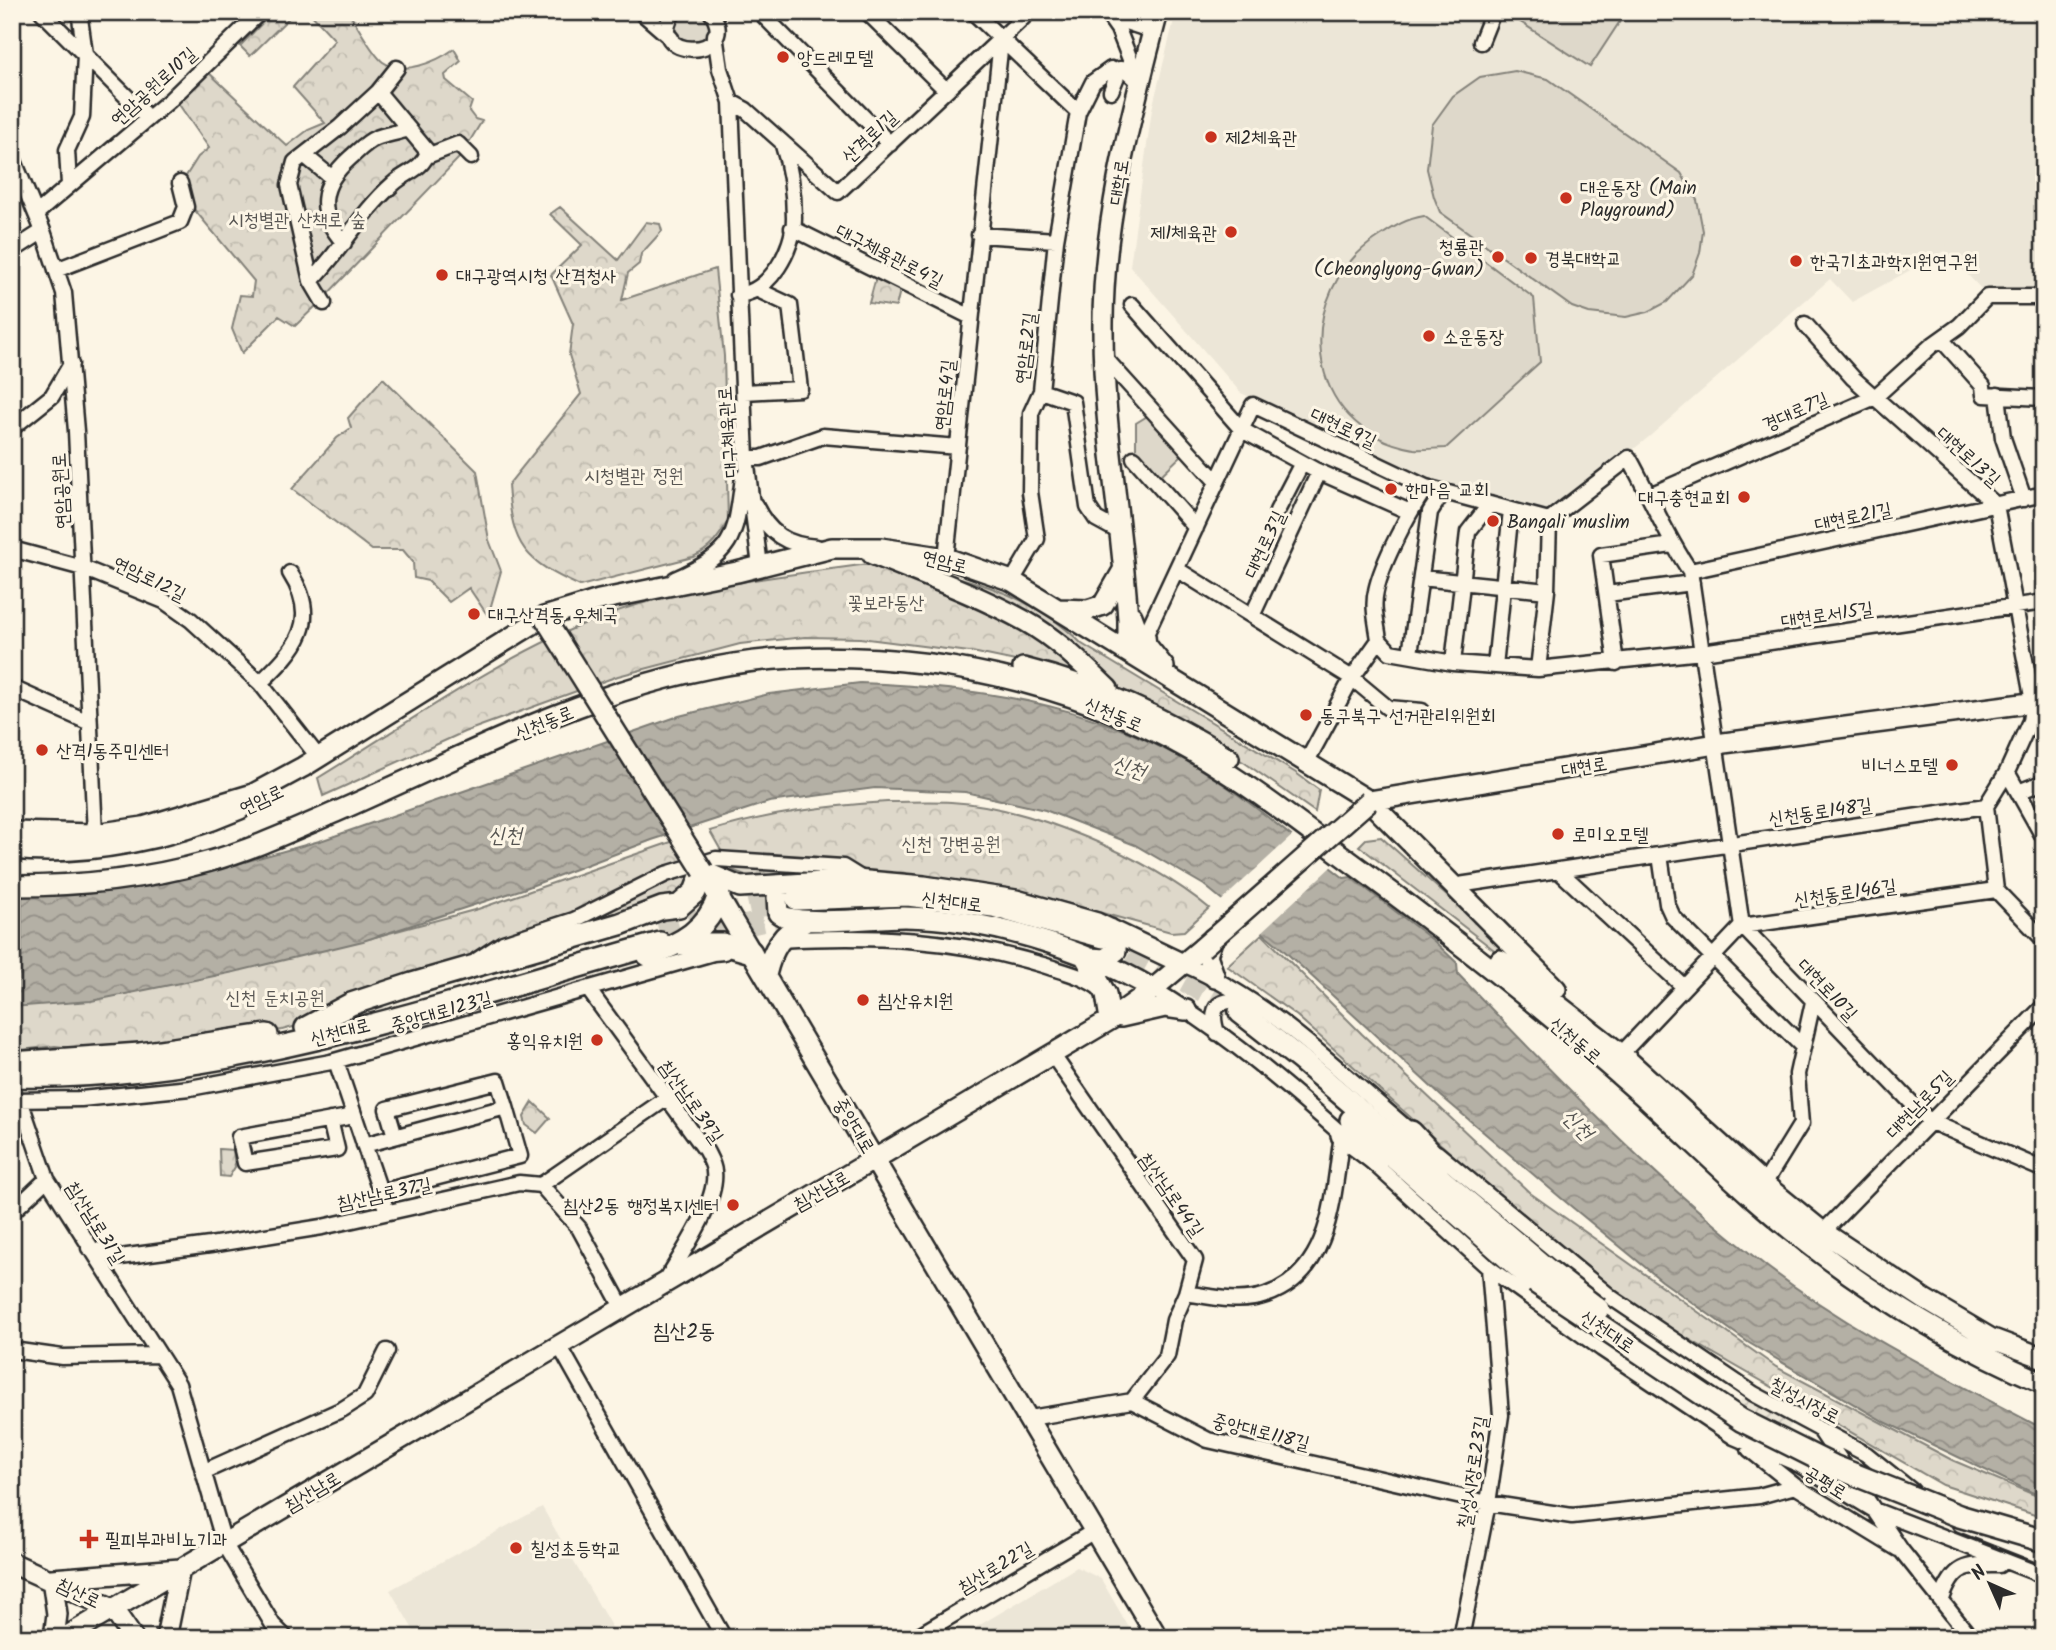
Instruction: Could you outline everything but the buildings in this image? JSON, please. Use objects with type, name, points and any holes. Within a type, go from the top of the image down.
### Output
[{"type":"highway","points":[[306,1028],[352,1004],[688,901],[703,871]]},
{"type":"highway","points":[[667,941],[714,911],[719,895]]},
{"type":"highway","name":"신천대로","points":[[798,905],[905,909],[985,919],[1099,944]]},
{"type":"highway","points":[[663,908],[681,918],[684,929],[684,934],[667,941]]},
{"type":"highway","points":[[667,941],[723,944],[751,952]]},
{"type":"highway","name":"신천대로","points":[[12,1063],[146,1062],[222,1058],[340,1032],[418,1010],[563,982],[667,941]]},
{"type":"highway","name":"신천대로","points":[[12,1076],[146,1062],[306,1028],[667,941]]},
{"type":"highway","name":"신천대로","points":[[1235,1017],[1301,1059],[1496,1250],[1548,1270],[1751,1426],[1833,1466],[1925,1503],[2044,1541]]},
{"type":"highway","points":[[12,1053],[146,1062]]},
{"type":"highway","points":[[15,1096],[103,1081],[146,1062]]},
{"type":"highway","points":[[1411,1132],[1496,1250]]},
{"type":"highway","points":[[1342,1135],[1496,1250]]},
{"type":"highway","name":"신천대로","points":[[1548,1270],[1606,1315],[1748,1407],[1834,1451],[1933,1493],[2044,1527]]},
{"type":"main road","name":"대학로","points":[[1122,649],[1128,636],[1130,610],[1122,572],[1103,356],[1104,295],[1117,176],[1156,22]]},
{"type":"main road","name":"연암로","points":[[12,832],[94,834],[142,827],[253,794],[319,758],[544,617],[599,600],[832,548],[881,548],[946,558],[1013,582],[1370,801],[1621,1054]]},
{"type":"main road","points":[[858,548],[979,598],[1027,622],[1072,654],[1108,689],[1106,700]]},
{"type":"main road","points":[[1058,609],[1088,610],[1102,605],[1122,572]]},
{"type":"main road","points":[[1130,610],[1149,649],[1176,681]]},
{"type":"main road","name":"중앙대로","points":[[544,617],[719,895],[1158,1638]]},
{"type":"main road","name":"신천동로","points":[[12,875],[67,874],[141,866],[221,846],[268,830],[545,710],[621,680],[710,656],[807,645],[888,646],[1014,666],[1166,722],[1236,762],[1475,940],[1621,1054],[1764,1184],[1823,1231],[1924,1299],[1990,1338],[2044,1358]]},
{"type":"main road","name":"신천동로","points":[[12,886],[65,886],[143,877],[210,862],[280,836],[585,705],[679,676],[735,664],[798,657],[905,659],[1013,678],[1106,700],[1147,727],[1230,774],[1413,908],[1542,1010],[1639,1093],[1754,1199],[1837,1264],[1916,1318],[2004,1366],[2044,1383]]},
{"type":"main road","name":"연암로","points":[[12,849],[30,851],[117,845],[203,825],[284,790],[397,718],[476,659]]},
{"type":"main road","name":"대현로","points":[[1370,801],[1716,744],[2038,701]]},
{"type":"main road","points":[[1145,944],[1183,964],[1207,947],[1370,801]]},
{"type":"main road","points":[[703,871],[740,887],[798,905],[866,881],[924,886],[1016,900],[1099,944],[1118,970],[1153,989]]},
{"type":"main road","points":[[766,975],[779,940],[789,929],[798,905]]},
{"type":"main road","points":[[1099,944],[1207,947]]},
{"type":"main road","points":[[1099,944],[1110,1020],[1165,1007],[1186,1010]]},
{"type":"main road","points":[[1207,947],[1215,978]]},
{"type":"main road","name":"침산남로","points":[[64,1638],[1110,1020],[1183,964]]},
{"type":"main road","points":[[1990,1338],[2044,1365]]},
{"type":"main road","name":"침산로","points":[[12,1563],[113,1609],[133,1638]]},
{"type":"main road","points":[[54,1638],[57,1614],[52,1579],[180,1569],[166,1638]]},
{"type":"street","points":[[42,12],[149,118]]},
{"type":"street","points":[[69,185],[67,150],[82,117],[85,54],[80,18],[86,12]]},
{"type":"street","name":"연암공원로10길","points":[[37,213],[149,118],[260,12]]},
{"type":"street","points":[[645,16],[673,12],[669,24],[671,38]]},
{"type":"street","points":[[760,12],[890,144]]},
{"type":"street","points":[[867,12],[946,90]]},
{"type":"street","points":[[973,12],[1078,112]]},
{"type":"street","name":"산격로1길","points":[[731,102],[746,110],[838,192],[1029,12]]},
{"type":"street","points":[[1108,12],[1120,20],[1156,22]]},
{"type":"street","points":[[1108,12],[1118,29],[1139,82]]},
{"type":"street","points":[[1481,42],[1493,12]]},
{"type":"street","name":"대구체육관로","points":[[713,14],[720,69],[731,102],[746,458],[760,566]]},
{"type":"street","points":[[645,16],[680,48],[694,51],[720,69]]},
{"type":"street","points":[[694,51],[707,46],[715,35]]},
{"type":"street","name":"연암로4길","points":[[946,558],[1001,41]]},
{"type":"street","points":[[321,300],[311,281],[289,186],[295,162],[378,92],[397,68]]},
{"type":"street","name":"연암로2길","points":[[1013,582],[1038,539],[1030,492],[1031,413],[1041,391],[1056,240],[1078,112],[1093,82],[1111,69]]},
{"type":"street","points":[[1111,91],[1120,69],[1126,70],[1139,82]]},
{"type":"street","points":[[311,281],[380,197],[394,182],[424,163],[427,156],[428,152],[378,92]]},
{"type":"street","points":[[344,243],[332,230],[327,214],[325,196],[331,177],[365,145],[377,138],[408,129]]},
{"type":"street","points":[[738,295],[758,290],[782,258],[792,228],[792,189],[782,142]]},
{"type":"street","points":[[427,156],[458,144],[471,157]]},
{"type":"street","points":[[304,155],[331,177]]},
{"type":"street","name":"연암공원로","points":[[12,156],[37,213],[64,293],[83,568],[94,834]]},
{"type":"street","points":[[56,270],[180,222],[186,206],[180,183]]},
{"type":"street","name":"대구체육관로4길","points":[[792,228],[971,317]]},
{"type":"street","points":[[12,251],[43,230]]},
{"type":"street","points":[[979,235],[1056,240]]},
{"type":"street","points":[[744,391],[800,389],[790,305],[758,290]]},
{"type":"street","name":"경대로7길","points":[[1650,495],[1875,397],[1959,326],[1987,298],[2044,297]]},
{"type":"street","points":[[1132,305],[1242,430],[1320,472],[1410,512]]},
{"type":"street","name":"대현로13길","points":[[1805,324],[1875,397],[1996,505],[2014,606],[2038,701]]},
{"type":"street","points":[[1941,340],[1983,386],[1984,395],[2044,398]]},
{"type":"street","points":[[1103,356],[1217,482]]},
{"type":"street","points":[[12,428],[52,396],[71,364]]},
{"type":"street","points":[[1041,391],[1073,402],[1088,507],[1096,519],[1118,531]]},
{"type":"street","points":[[1998,395],[2003,438],[2024,499]]},
{"type":"street","name":"대현로9길","points":[[1149,649],[1147,632],[1253,405],[1426,487],[1549,520]]},
{"type":"street","points":[[659,587],[706,565],[728,545],[737,522],[746,458],[761,458],[823,436],[958,447]]},
{"type":"street","points":[[1134,458],[1196,528]]},
{"type":"street","points":[[1538,669],[1547,591],[1549,520],[1629,458],[1691,577],[1742,926],[1621,1054]]},
{"type":"street","points":[[1277,511],[1302,463]]},
{"type":"street","name":"대현로3길","points":[[1252,616],[1320,472]]},
{"type":"street","points":[[1307,761],[1352,678],[1379,640],[1374,611],[1376,590],[1410,512],[1426,487]]},
{"type":"street","points":[[1410,654],[1430,512],[1443,492]]},
{"type":"street","name":"대현로21길","points":[[1691,577],[2044,494]]},
{"type":"street","points":[[751,498],[768,527],[784,541],[797,546],[832,548]]},
{"type":"street","points":[[1453,663],[1468,532],[1490,504]]},
{"type":"street","points":[[1495,666],[1511,510]]},
{"type":"street","points":[[1616,663],[1601,555],[1672,545]]},
{"type":"street","name":"연암로12길","points":[[12,549],[83,568],[164,601],[191,620],[260,683],[319,758]]},
{"type":"street","points":[[1178,570],[1352,678],[1388,708],[1422,711]]},
{"type":"street","points":[[260,683],[289,652],[305,619],[303,592],[290,573]]},
{"type":"street","points":[[1607,594],[1691,577]]},
{"type":"street","points":[[1421,578],[1547,591]]},
{"type":"street","name":"대현로서15길","points":[[1379,640],[1390,652],[1453,663],[1538,669],[1703,652],[2044,601]]},
{"type":"street","points":[[1130,610],[1147,620],[1154,616]]},
{"type":"street","points":[[12,688],[88,722]]},
{"type":"street","points":[[2038,701],[2007,772],[1986,806],[1996,890],[2044,940]]},
{"type":"street","points":[[2007,772],[2044,838]]},
{"type":"street","points":[[2018,792],[2044,782]]},
{"type":"street","name":"신천동로148길","points":[[1452,886],[1986,806]]},
{"type":"street","points":[[1660,855],[1668,910],[1802,1046]]},
{"type":"street","points":[[461,971],[503,943],[573,920],[666,874],[716,859],[843,867],[866,881]]},
{"type":"street","points":[[1558,870],[1684,986]]},
{"type":"street","name":"신천동로146길","points":[[1742,926],[1996,890]]},
{"type":"street","name":"대현로10길","points":[[1742,926],[1929,1121],[2044,1170]]},
{"type":"street","points":[[779,940],[938,941],[1008,955],[1081,977],[1106,994]]},
{"type":"street","name":"중앙대로123길","points":[[15,1096],[82,1099],[190,1088],[335,1061],[713,953],[751,952]]},
{"type":"street","points":[[1183,964],[1215,978],[1235,1017],[1342,1135],[1325,1235],[1302,1272],[1266,1296],[1228,1299],[1186,1293]]},
{"type":"street","name":"침산남로39길","points":[[588,989],[706,1151],[714,1172],[712,1192],[702,1216],[665,1282]]},
{"type":"street","points":[[1153,989],[1186,1010],[1235,1017]]},
{"type":"street","points":[[1764,1184],[1801,1124],[1797,1102],[1797,1074],[1813,1002]]},
{"type":"street","name":"대현남로5길","points":[[1823,1231],[2044,1006]]},
{"type":"street","name":"칠성시장로","points":[[1235,1017],[1317,1049],[1411,1132],[1548,1270],[1612,1298],[1754,1394],[1866,1454],[1938,1513],[1973,1531],[2044,1557]]},
{"type":"street","name":"침산남로44길","points":[[1052,1054],[1195,1260],[1186,1293],[1174,1320],[1167,1356],[1132,1401]]},
{"type":"street","points":[[335,1061],[387,1212]]},
{"type":"street","points":[[380,1192],[520,1156],[498,1081],[387,1109],[395,1136]]},
{"type":"street","name":"침산남로31길","points":[[15,1096],[47,1179],[178,1384],[224,1544],[273,1625],[286,1638]]},
{"type":"street","points":[[622,1307],[579,1228],[541,1185],[667,1098]]},
{"type":"street","points":[[364,1144],[506,1107]]},
{"type":"street","points":[[330,1120],[337,1149],[245,1163],[239,1137],[330,1120],[354,1116]]},
{"type":"street","points":[[12,1212],[47,1179]]},
{"type":"street","name":"침산남로37길","points":[[89,1248],[120,1257],[210,1245],[387,1212],[519,1183],[541,1185]]},
{"type":"street","points":[[1496,1250],[1556,1314],[1602,1349],[1734,1437],[1798,1464],[1874,1510],[2044,1576]]},
{"type":"street","name":"칠성시장로23길","points":[[1461,1638],[1488,1503],[1501,1415],[1496,1250]]},
{"type":"street","points":[[559,1345],[724,1638]]},
{"type":"street","points":[[12,1350],[62,1357],[158,1355]]},
{"type":"street","points":[[203,1472],[343,1409],[365,1395],[387,1351]]},
{"type":"street","points":[[1030,1418],[1132,1401]]},
{"type":"street","name":"중앙대로118길","points":[[1132,1401],[1208,1440],[1488,1503]]},
{"type":"street","points":[[1798,1464],[1812,1463],[1823,1454],[1819,1429]]},
{"type":"street","name":"공평로","points":[[1819,1429],[1902,1552],[1971,1638]]},
{"type":"street","name":"공평로","points":[[1734,1437],[1795,1486],[1902,1552]]},
{"type":"street","points":[[1488,1503],[1572,1516],[1759,1496],[1795,1486]]},
{"type":"street","name":"침산로22길","points":[[914,1638],[1096,1530]]},
{"type":"street","points":[[1942,1599],[1948,1581],[1971,1564],[2014,1566]]},
{"type":"shaded area","name":"경북대학교","points":[[1176,12],[2044,12],[2044,294],[1988,296],[1945,251],[1852,302],[1830,279],[1650,436],[1548,518],[1423,479],[1241,393],[1130,266],[1152,109]]},
{"type":"shaded area","points":[[1748,1390],[1796,1417],[1773,1454],[1721,1429]]},
{"type":"shaded area","name":"칠성초등학교","points":[[542,1507],[618,1638],[418,1638],[390,1590]]},
{"type":"shaded area","points":[[1077,1567],[1101,1579],[1135,1638],[958,1638]]},
{"type":"green space","points":[[692,10],[704,15],[709,27],[704,39],[692,44],[680,39],[675,27],[680,15]]},
{"type":"green space","points":[[273,12],[295,12],[250,56],[240,46]]},
{"type":"green space","name":"시청별관 산책로 숲","points":[[309,12],[348,12],[374,52],[391,66],[419,66],[454,49],[461,61],[445,75],[446,80],[472,102],[469,111],[475,119],[482,121],[460,157],[319,303],[295,326],[279,316],[242,353],[232,329],[240,295],[252,296],[254,281],[188,202],[186,176],[198,157],[209,148],[178,103],[207,71],[287,146],[308,130],[325,123],[293,87],[335,40]]},
{"type":"green space","points":[[1513,12],[1626,12],[1590,67],[1511,16]]},
{"type":"green space","points":[[1515,71],[1548,79],[1681,173],[1697,200],[1703,231],[1700,253],[1692,275],[1667,302],[1648,312],[1626,317],[1589,313],[1572,307],[1440,212],[1427,169],[1432,125],[1453,96],[1480,77]]},
{"type":"green space","name":"시청별관 정원","points":[[560,207],[618,260],[646,222],[660,224],[662,231],[641,254],[639,264],[628,273],[622,300],[715,269],[724,356],[728,521],[714,542],[693,557],[580,586],[546,568],[525,549],[513,523],[508,485],[581,394],[569,355],[573,324],[551,275],[582,245],[550,214]]},
{"type":"green space","name":"소운동장","points":[[1424,216],[1534,298],[1540,362],[1446,448],[1414,449],[1376,437],[1348,415],[1330,388],[1321,356],[1322,323],[1332,290],[1351,260],[1391,229]]},
{"type":"green space","points":[[877,274],[901,286],[896,307],[869,303]]},
{"type":"green space","points":[[383,378],[477,471],[489,540],[501,571],[488,616],[469,588],[449,602],[428,581],[414,578],[413,562],[403,550],[372,550],[292,489],[337,438],[351,428],[348,418]]},
{"type":"green space","points":[[1149,415],[1184,453],[1157,479],[1136,457],[1136,423]]},
{"type":"green space","name":"꽃보라동산","points":[[884,562],[990,587],[1038,610],[1061,625],[1082,644],[1296,773],[1319,790],[1315,812],[1245,763],[1181,725],[1034,665],[977,653],[860,638],[805,637],[740,644],[618,676],[464,732],[323,796],[318,778],[492,670],[528,650],[601,617],[633,606],[703,589]]},
{"type":"green space","name":"신천 강변공원","points":[[887,802],[951,802],[982,806],[1052,824],[1154,871],[1209,908],[1184,931],[1171,932],[1062,902],[959,884],[753,878],[732,870],[710,831],[797,811]]},
{"type":"green space","points":[[1381,837],[1555,993],[1555,997],[1359,846],[1366,839]]},
{"type":"green space","name":"신천 둔치공원","points":[[674,841],[696,876],[692,896],[662,904],[463,981],[282,1030],[115,1053],[55,1046],[12,1051],[12,1005],[367,939],[478,909]]},
{"type":"green space","points":[[1262,934],[1362,1034],[1530,1193],[1776,1367],[1952,1460],[2044,1499],[2044,1518],[1943,1485],[1638,1310],[1511,1207],[1297,1016],[1227,966]]},
{"type":"green space","points":[[533,1102],[550,1118],[537,1133],[526,1125],[524,1117]]},
{"type":"green space","points":[[219,1149],[233,1150],[235,1167],[229,1177],[220,1176]]},
{"type":"water","name":"신천","points":[[860,683],[958,690],[1049,706],[1094,719],[1137,736],[1180,757],[1223,784],[1344,878],[1351,877],[1434,941],[1457,963],[1458,974],[1600,1120],[1674,1189],[1752,1255],[1819,1303],[1889,1346],[2034,1424],[2044,1424],[2044,1498],[1883,1421],[1749,1343],[1662,1281],[1561,1198],[1441,1096],[1279,946],[1204,885],[1135,845],[1045,810],[965,792],[875,788],[769,802],[652,840],[523,889],[363,941],[234,972],[91,1001],[12,1007],[12,897],[79,894],[152,886],[212,871],[323,840],[679,716],[769,694]]},
{"type":"pier","points":[[1293,835],[1333,865],[1259,934],[1220,902]]},
{"type":"tunnel","points":[[658,929],[795,899]]},
{"type":"tunnel","points":[[682,939],[798,914]]},
{"type":"tunnel","points":[[1103,937],[1240,1012]]},
{"type":"place","name":"앙드레모텔","points":[[783,57]]},
{"type":"place","name":"제2체육관","points":[[1211,137]]},
{"type":"place","name":"대운동장 (Main Playground)","points":[[1566,198]]},
{"type":"place","name":"제1체육관","points":[[1231,232]]},
{"type":"place","name":"청룡관 (Cheonglyong-Gwan)","points":[[1498,257]]},
{"type":"place","name":"경북대학교","points":[[1531,258]]},
{"type":"place","name":"한국기초과학지원연구원","points":[[1796,261]]},
{"type":"place","name":"대구광역시청 산격청사","points":[[442,275]]},
{"type":"place","name":"소운동장","points":[[1429,336]]},
{"type":"place","name":"한마음 교회","points":[[1391,489]]},
{"type":"place","name":"대구충현교회","points":[[1744,497]]},
{"type":"place","name":"Bangali muslim","points":[[1493,521]]},
{"type":"place","name":"대구산격동 우체국","points":[[474,614]]},
{"type":"place","name":"동구북구 선거관리위원회","points":[[1306,715]]},
{"type":"place","name":"산격1동주민센터","points":[[42,750]]},
{"type":"place","name":"비너스모텔","points":[[1952,765]]},
{"type":"place","name":"로미오모텔","points":[[1558,834]]},
{"type":"place","name":"침산유치원","points":[[863,1000]]},
{"type":"place","name":"홍익유치원","points":[[597,1040]]},
{"type":"place","name":"침산2동 행정복지센터","points":[[733,1205]]},
{"type":"place","name":"필피부과비뇨기과","points":[[89,1539]]},
{"type":"place","name":"칠성초등학교","points":[[516,1548]]},
{"type":"district","name":"침산2동","points":[[684,1331]]}]
